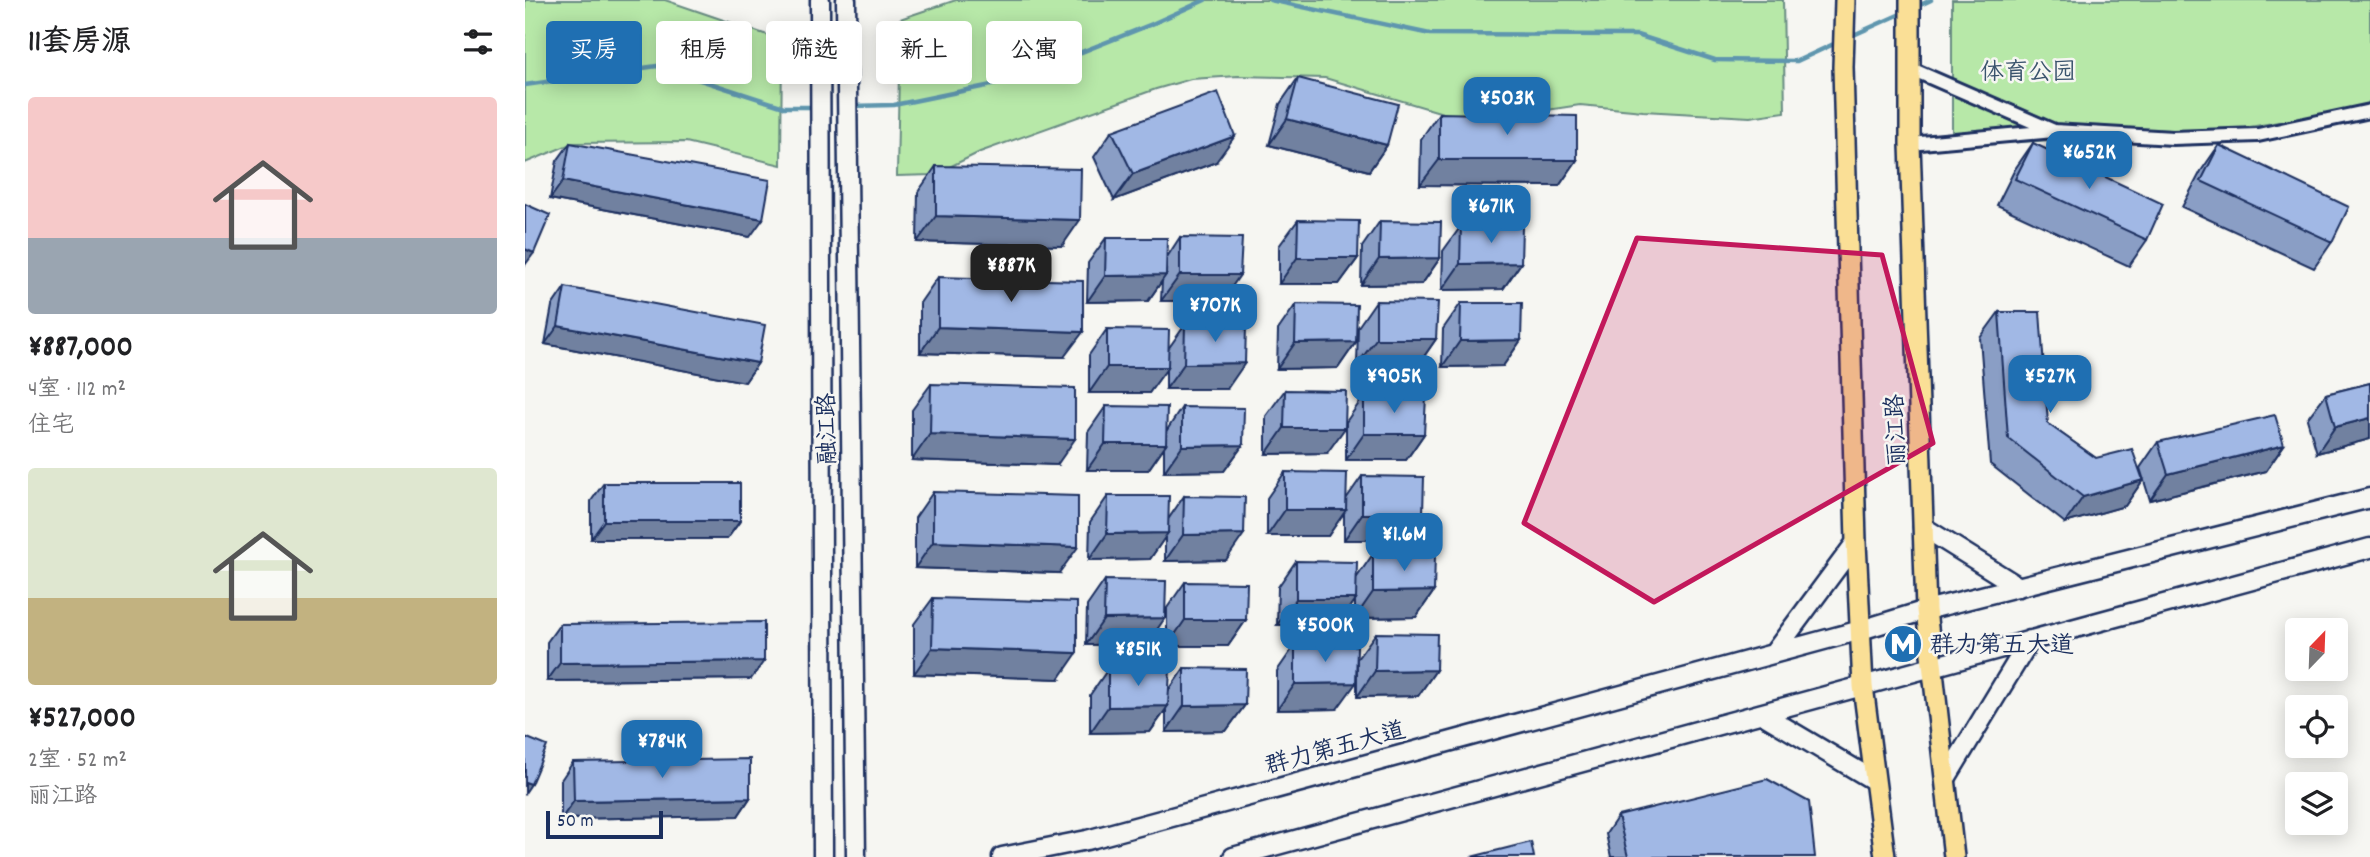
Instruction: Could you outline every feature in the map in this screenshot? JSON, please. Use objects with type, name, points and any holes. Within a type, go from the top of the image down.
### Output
[{"type":"main road","name":"融江路","points":[[820,0],[823,857]]},
{"type":"main road","name":"融江路","points":[[846,0],[856,857]]},
{"type":"main road","name":"丽江路","points":[[1845,0],[1843,67],[1856,542],[1863,687],[1885,857]]},
{"type":"main road","name":"丽江路","points":[[1910,0],[1910,144],[1926,610],[1954,857]]},
{"type":"main road","name":"群力第五大道","points":[[1002,857],[1087,840],[1861,630],[1926,610],[2370,498]]},
{"type":"main road","points":[[1923,527],[2019,587]]},
{"type":"main road","points":[[1773,653],[1856,542]]},
{"type":"main road","points":[[1233,857],[2370,548]]},
{"type":"main road","points":[[1945,780],[2030,640]]},
{"type":"main road","points":[[1762,714],[1875,781]]},
{"type":"street","points":[[1909,68],[2054,131]]},
{"type":"street","points":[[1910,144],[2054,131],[2173,138],[2258,135],[2370,111]]},
{"type":"highlighted area","points":[[1637,238],[1882,255],[1933,443],[1654,602],[1524,523]]},
{"type":"green space","points":[[525,0],[665,0],[726,21],[656,21],[656,84],[752,84],[752,30],[766,35],[766,84],[782,84],[781,165],[686,142],[573,143],[525,163]]},
{"type":"green space","points":[[956,0],[1783,0],[1785,112],[1750,117],[1580,105],[1514,115],[1453,116],[1325,78],[1238,76],[1191,79],[980,152],[933,175],[897,176],[899,84],[972,84],[972,21],[900,19]]},
{"type":"green space","name":"体育公园","points":[[1952,0],[2370,0],[2370,106],[2238,129],[1952,146]]},
{"type":"building","points":[[1298,78],[1398,104],[1387,145],[1287,119]]},
{"type":"building","points":[[1218,92],[1235,136],[1133,174],[1112,131]]},
{"type":"building","points":[[1439,113],[1577,116],[1577,160],[1439,160]]},
{"type":"building","points":[[570,143],[770,180],[763,219],[563,181]]},
{"type":"building","points":[[2033,143],[2163,204],[2147,240],[2015,179]]},
{"type":"building","points":[[2219,145],[2349,207],[2332,242],[2201,181]]},
{"type":"building","points":[[936,166],[1081,169],[1080,220],[936,216]]},
{"type":"building","points":[[525,204],[550,215],[534,253],[525,249]]},
{"type":"building","points":[[1298,220],[1359,221],[1358,258],[1297,258]]},
{"type":"building","points":[[1380,221],[1441,222],[1440,258],[1379,259]]},
{"type":"building","points":[[1461,226],[1522,226],[1521,263],[1460,264]]},
{"type":"building","points":[[1180,237],[1242,238],[1240,275],[1180,275]]},
{"type":"building","points":[[1106,238],[1167,238],[1166,275],[1105,276]]},
{"type":"building","points":[[938,277],[1083,281],[1083,332],[938,327]]},
{"type":"building","points":[[565,287],[765,325],[758,363],[558,326]]},
{"type":"building","points":[[1376,301],[1438,302],[1436,339],[1376,339]]},
{"type":"building","points":[[1461,303],[1522,303],[1521,340],[1460,341]]},
{"type":"building","points":[[1296,304],[1357,305],[1356,342],[1295,343]]},
{"type":"building","points":[[1999,312],[2040,312],[2048,424],[2096,458],[2132,449],[2143,480],[2083,497],[2008,438]]},
{"type":"building","points":[[1185,325],[1246,326],[1245,363],[1184,364]]},
{"type":"building","points":[[1107,329],[1169,330],[1168,367],[1107,367]]},
{"type":"building","points":[[2370,383],[2370,418],[2335,427],[2326,394]]},
{"type":"building","points":[[931,384],[1075,388],[1075,439],[930,434]]},
{"type":"building","points":[[1285,390],[1346,391],[1345,428],[1284,428]]},
{"type":"building","points":[[1364,396],[1426,397],[1424,434],[1364,434]]},
{"type":"building","points":[[1106,406],[1167,407],[1166,444],[1105,444]]},
{"type":"building","points":[[1182,407],[1244,408],[1243,445],[1182,446]]},
{"type":"building","points":[[2275,415],[2284,445],[2168,474],[2158,442]]},
{"type":"building","points":[[1285,472],[1347,473],[1346,510],[1285,510]]},
{"type":"building","points":[[1362,476],[1424,477],[1423,514],[1362,514]]},
{"type":"building","points":[[604,483],[740,483],[740,521],[604,521]]},
{"type":"building","points":[[933,492],[1078,496],[1078,547],[933,542]]},
{"type":"building","points":[[1108,496],[1169,496],[1168,533],[1107,534]]},
{"type":"building","points":[[1184,496],[1245,497],[1244,534],[1183,535]]},
{"type":"building","points":[[1373,554],[1435,554],[1434,591],[1373,592]]},
{"type":"building","points":[[1296,561],[1357,562],[1356,599],[1296,599]]},
{"type":"building","points":[[1105,580],[1166,581],[1165,618],[1104,619]]},
{"type":"building","points":[[1185,582],[1247,583],[1246,620],[1185,620]]},
{"type":"building","points":[[933,598],[1077,602],[1077,653],[932,648]]},
{"type":"building","points":[[764,622],[764,661],[560,663],[560,624]]},
{"type":"building","points":[[1376,633],[1437,634],[1436,670],[1375,671]]},
{"type":"building","points":[[1295,645],[1357,646],[1356,683],[1295,684]]},
{"type":"building","points":[[1184,668],[1246,669],[1245,705],[1184,706]]},
{"type":"building","points":[[1108,669],[1170,669],[1168,706],[1108,707]]},
{"type":"building","points":[[525,737],[547,746],[531,784],[525,782]]},
{"type":"building","points":[[750,759],[750,798],[574,801],[573,762]]},
{"type":"building","points":[[1767,779],[1809,802],[1815,857],[1628,857],[1618,816]]},
{"type":"building","points":[[1531,842],[1534,857],[1471,857]]},
{"type":"waterway","points":[[851,106],[894,105],[1006,82],[1205,0]]},
{"type":"waterway","points":[[1270,0],[1430,34],[1637,35],[1715,60],[1797,61],[1838,42]]},
{"type":"waterway","points":[[1916,7],[1931,0]]},
{"type":"waterway","points":[[1849,37],[1905,12]]},
{"type":"waterway","points":[[525,85],[657,66],[784,107],[817,107]]},
{"type":"place","name":"群力第五大道","points":[[1903,644]]}]
